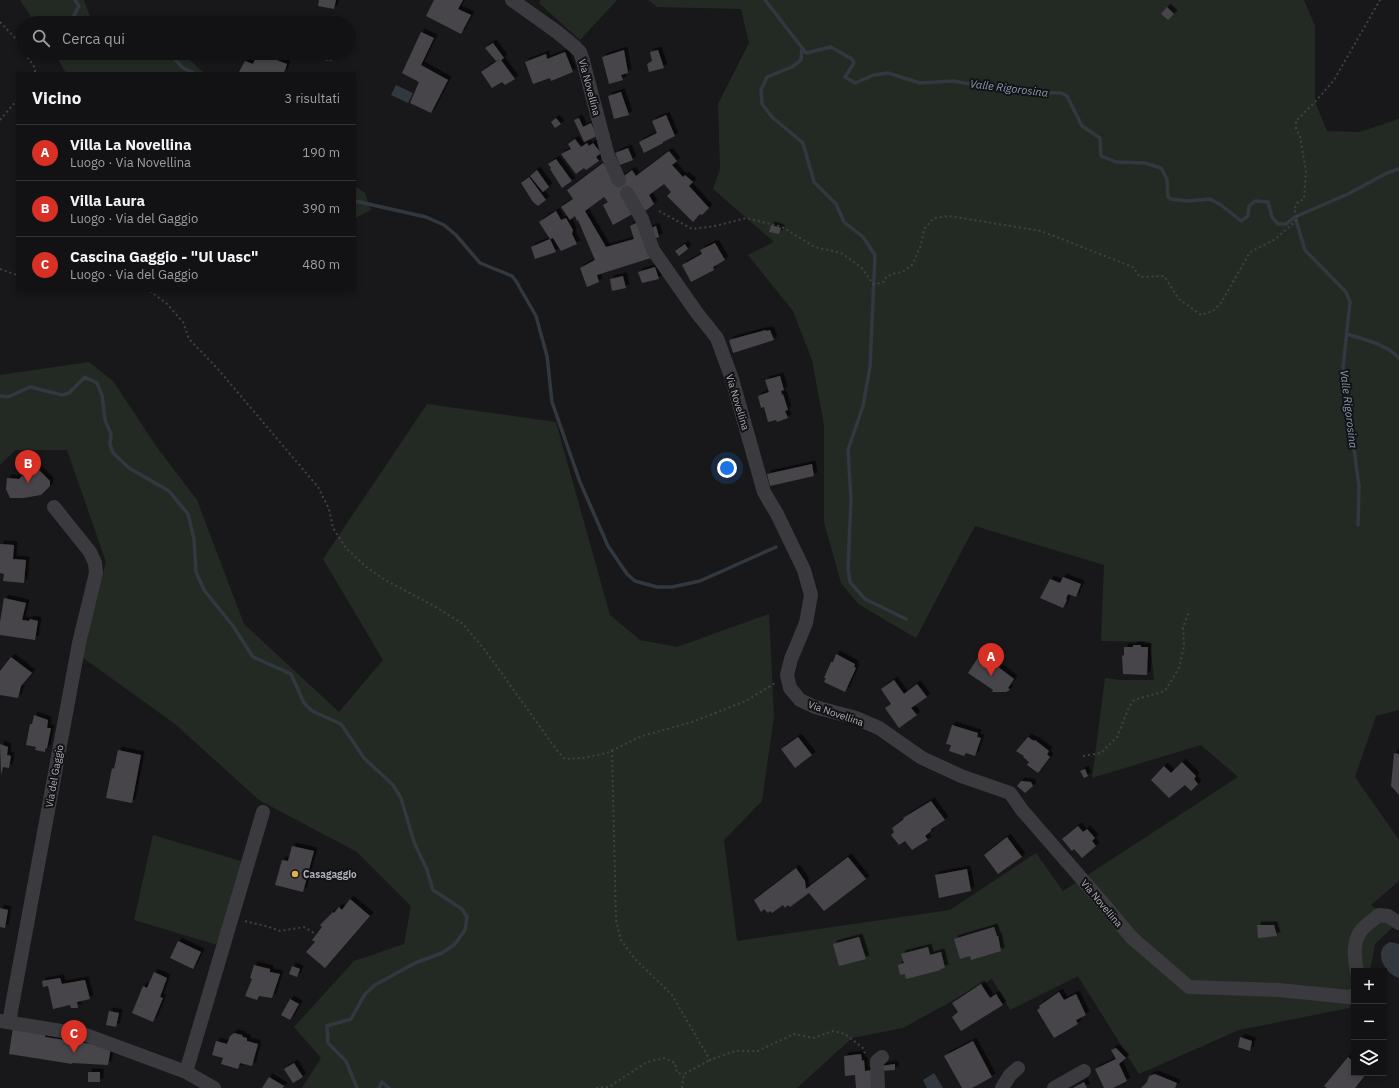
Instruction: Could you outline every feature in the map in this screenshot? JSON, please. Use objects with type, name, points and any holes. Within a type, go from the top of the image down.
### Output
[{"type":"street","name":"Via Novellina","points":[[512,0],[557,32],[580,52],[608,156],[618,180]]},
{"type":"street","name":"Via Novellina","points":[[627,193],[642,219],[653,250],[697,313],[717,338],[732,379],[764,492],[777,514],[804,570],[811,595],[806,623],[791,659],[787,675],[790,688],[800,700],[815,707],[856,718],[878,728],[922,758],[962,776],[1010,794],[1132,938],[1189,987],[1279,990],[1351,996]]},
{"type":"street","name":"Via del Gaggio","points":[[54,507],[90,552],[95,563],[96,573],[79,643],[4,1021],[86,1035],[186,1072],[214,1088]]},
{"type":"street","points":[[186,1072],[263,812]]},
{"type":"street","points":[[1356,968],[1355,944],[1360,931],[1379,915],[1388,916],[1399,923]]},
{"type":"street","points":[[878,1088],[877,1061],[882,1057]]},
{"type":"street","points":[[1002,1088],[1010,1075],[1018,1068]]},
{"type":"street","points":[[1054,1088],[1084,1071]]},
{"type":"path","points":[[660,211],[692,230],[746,218],[782,227],[815,247],[841,253],[861,267],[874,284],[882,282],[886,277],[902,272],[912,265],[921,245],[924,229],[934,218],[949,216],[1041,231],[1133,267],[1140,277],[1164,276],[1179,299],[1201,315],[1213,311],[1221,303],[1250,252],[1274,240],[1296,220],[1297,217],[1294,209],[1298,202],[1304,199],[1306,172],[1300,136],[1296,129],[1296,121],[1334,80],[1380,0]]},
{"type":"path","points":[[0,22],[16,40]]},
{"type":"path","points":[[30,60],[36,72]]},
{"type":"path","points":[[0,120],[16,101]]},
{"type":"path","points":[[0,269],[16,275]]},
{"type":"path","points":[[151,292],[167,304],[183,322],[189,339],[217,368],[318,487],[329,509],[333,528],[346,548],[365,566],[385,580],[434,606],[463,624],[484,650],[558,752],[565,759],[583,758],[612,750],[642,736],[692,722],[746,701],[787,675]]},
{"type":"path","points":[[1083,756],[1101,753],[1117,737],[1129,707],[1134,700],[1164,691],[1179,668],[1184,646],[1183,628],[1189,611]]},
{"type":"path","points":[[612,750],[616,920],[621,940],[634,958],[672,995],[710,1060]]},
{"type":"path","points":[[232,918],[269,926],[280,931],[304,927],[314,933]]},
{"type":"path","points":[[596,1088],[609,1087],[646,1062],[664,1058],[674,1063],[677,1074],[684,1074],[710,1060],[735,1051],[758,1051],[794,1034],[813,1038],[833,1031],[845,1034],[863,1048],[865,1054]]},
{"type":"path","points":[[682,1088],[684,1074]]},
{"type":"shaded area","points":[[20,0],[84,0],[90,16],[30,16]]},
{"type":"shaded area","points":[[541,0],[617,0],[580,40],[539,3]]},
{"type":"shaded area","points":[[648,0],[1304,0],[1315,26],[1315,102],[1327,131],[1360,132],[1399,119],[1399,710],[1376,716],[1355,777],[1399,840],[1399,881],[1371,905],[1396,924],[1375,944],[1371,968],[1351,968],[1351,1006],[1349,1008],[1239,1030],[1139,1074],[1078,976],[1010,1010],[992,979],[903,1028],[852,1038],[797,1088],[302,1088],[321,1058],[294,1027],[354,961],[404,944],[411,906],[357,852],[259,800],[175,724],[82,657],[106,562],[67,450],[15,450],[0,465],[0,375],[89,362],[113,381],[156,446],[197,500],[244,624],[339,712],[383,660],[323,559],[427,404],[556,422],[610,615],[640,640],[677,647],[769,614],[774,716],[762,801],[724,840],[737,941],[950,910],[1036,853],[1063,891],[1238,777],[1201,745],[1092,778],[1105,678],[1121,680],[1154,680],[1150,642],[1101,641],[1104,565],[975,526],[916,638],[858,604],[841,583],[824,522],[824,425],[812,360],[793,311],[748,255],[774,242],[713,189],[720,169],[718,104],[749,43],[741,9],[657,7]]},
{"type":"shaded area","points":[[58,60],[190,60],[203,72],[65,72]]},
{"type":"shaded area","points":[[396,85],[413,93],[408,103],[391,95]]},
{"type":"shaded area","points":[[356,187],[365,193],[371,210],[356,218]]},
{"type":"shaded area","points":[[153,835],[241,861],[217,945],[134,920]]},
{"type":"shaded area","points":[[1390,942],[1399,944],[1399,978],[1389,972],[1382,962],[1382,950]]},
{"type":"shaded area","points":[[934,1073],[943,1088],[927,1088],[923,1080]]},
{"type":"building","points":[[319,0],[336,0],[334,9],[318,6]]},
{"type":"building","points":[[434,0],[463,0],[458,9],[471,15],[461,34],[426,16]]},
{"type":"building","points":[[1167,7],[1174,14],[1168,20],[1161,14]]},
{"type":"building","points":[[421,32],[434,38],[421,65],[448,80],[431,113],[410,103],[419,82],[402,73]]},
{"type":"building","points":[[493,43],[504,58],[501,60],[515,79],[505,85],[502,82],[492,88],[481,72],[500,59],[496,61],[485,48]]},
{"type":"building","points":[[624,50],[628,73],[621,75],[623,80],[609,84],[602,57]]},
{"type":"building","points":[[658,50],[664,68],[649,72],[647,64],[652,61],[650,52]]},
{"type":"building","points":[[565,52],[573,72],[551,81],[550,78],[533,84],[525,62],[546,54],[547,59]]},
{"type":"building","points":[[255,60],[276,60],[287,64],[284,72],[239,72],[245,61],[253,64]]},
{"type":"building","points":[[621,92],[629,115],[614,119],[608,96]]},
{"type":"building","points":[[666,115],[675,136],[644,153],[639,142],[657,133],[652,121]]},
{"type":"building","points":[[556,118],[561,124],[555,128],[551,122]]},
{"type":"building","points":[[579,118],[583,127],[591,123],[597,136],[584,142],[574,120]]},
{"type":"building","points":[[575,139],[581,147],[587,143],[589,146],[593,143],[601,153],[596,157],[599,161],[586,170],[584,168],[576,174],[561,154],[571,149],[568,144]]},
{"type":"building","points":[[628,148],[633,160],[620,165],[615,153]]},
{"type":"building","points":[[669,151],[677,161],[672,165],[683,177],[685,175],[693,182],[689,186],[709,208],[702,215],[700,214],[693,222],[667,196],[671,192],[664,184],[649,195],[654,204],[648,209],[643,212],[636,212],[613,225],[603,205],[608,202],[604,197],[585,211],[606,247],[634,239],[630,226],[640,221],[654,257],[597,275],[599,282],[587,287],[580,268],[595,260],[578,220],[577,221],[575,216],[570,220],[561,207],[573,199],[567,190],[603,163],[616,182],[632,170],[636,176]]},
{"type":"building","points":[[556,159],[572,181],[562,188],[548,164]]},
{"type":"building","points":[[537,170],[549,187],[543,192],[530,176]]},
{"type":"building","points":[[529,177],[546,200],[538,206],[533,202],[521,183]]},
{"type":"building","points":[[556,211],[561,220],[566,218],[573,230],[572,234],[577,244],[561,251],[553,238],[550,239],[539,222]]},
{"type":"building","points":[[771,225],[781,228],[779,234],[769,232]]},
{"type":"building","points":[[656,226],[659,237],[653,239],[649,229]]},
{"type":"building","points":[[550,239],[556,252],[535,259],[531,247]]},
{"type":"building","points":[[715,243],[725,260],[713,267],[714,270],[691,282],[682,265],[702,254],[700,250]]},
{"type":"building","points":[[685,244],[688,249],[679,256],[675,251]]},
{"type":"building","points":[[655,267],[659,279],[642,283],[638,272]]},
{"type":"building","points":[[623,276],[626,288],[612,291],[610,279]]},
{"type":"building","points":[[770,330],[774,340],[733,353],[729,340]]},
{"type":"building","points":[[780,376],[784,390],[781,391],[788,410],[785,411],[788,418],[777,422],[776,420],[768,422],[764,407],[761,408],[758,396],[769,392],[765,380]]},
{"type":"building","points":[[812,464],[814,476],[770,486],[767,474]]},
{"type":"building","points":[[30,468],[38,469],[50,481],[50,486],[41,495],[23,498],[10,498],[6,489],[7,478],[19,479]]},
{"type":"building","points":[[0,544],[14,545],[13,559],[26,560],[24,583],[3,581],[4,574],[0,573]]},
{"type":"building","points":[[1063,577],[1081,584],[1076,597],[1068,594],[1063,608],[1040,598],[1050,579],[1060,583]]},
{"type":"building","points":[[4,598],[26,603],[22,620],[29,621],[30,619],[38,621],[35,640],[0,635],[0,622]]},
{"type":"building","points":[[1133,645],[1148,647],[1147,675],[1123,674],[1122,656],[1124,655],[1124,647],[1133,647]]},
{"type":"building","points":[[981,653],[998,664],[997,666],[1014,679],[1008,688],[1010,690],[1006,692],[992,692],[993,690],[968,673]]},
{"type":"building","points":[[836,654],[855,664],[854,667],[856,668],[845,692],[824,682],[826,678],[824,678]]},
{"type":"building","points":[[11,657],[32,673],[21,686],[18,698],[0,695],[0,671]]},
{"type":"building","points":[[894,680],[904,694],[917,684],[927,697],[911,708],[917,715],[899,728],[885,708],[891,704],[881,689]]},
{"type":"building","points":[[34,715],[48,720],[47,728],[51,728],[45,752],[35,750],[36,747],[26,745],[30,724],[32,724]]},
{"type":"building","points":[[952,725],[978,733],[977,737],[981,738],[975,756],[966,753],[964,756],[949,751],[951,745],[946,744]]},
{"type":"building","points":[[798,737],[812,755],[795,768],[781,749]]},
{"type":"building","points":[[1028,737],[1034,741],[1035,740],[1049,751],[1047,754],[1050,757],[1038,773],[1027,765],[1029,762],[1023,757],[1024,756],[1016,751]]},
{"type":"building","points":[[0,744],[8,747],[7,755],[11,756],[9,768],[3,767],[1,775]]},
{"type":"building","points":[[118,750],[141,755],[132,803],[106,798],[112,768],[114,769]]},
{"type":"building","points":[[1394,753],[1399,754],[1399,795],[1391,786]]},
{"type":"building","points":[[1182,762],[1196,776],[1194,779],[1198,784],[1191,791],[1185,785],[1169,798],[1151,780],[1164,766],[1171,773]]},
{"type":"building","points":[[1085,769],[1088,776],[1084,778],[1080,771]]},
{"type":"building","points":[[1021,781],[1031,782],[1033,786],[1025,793],[1017,786]]},
{"type":"building","points":[[931,801],[945,820],[931,829],[931,831],[925,836],[928,840],[912,850],[905,841],[899,845],[891,835],[894,832],[892,828],[904,819],[903,818]]},
{"type":"building","points":[[1078,826],[1083,832],[1087,829],[1095,838],[1092,841],[1096,846],[1082,858],[1074,849],[1072,851],[1062,839]]},
{"type":"building","points":[[1007,837],[1022,857],[998,874],[984,855]]},
{"type":"building","points":[[292,846],[314,851],[303,892],[275,885],[282,860],[288,861]]},
{"type":"building","points":[[848,857],[866,879],[824,911],[809,893],[790,907],[788,905],[785,908],[783,905],[772,913],[770,911],[768,913],[764,909],[761,912],[754,900],[796,868],[805,881],[806,889]]},
{"type":"building","points":[[967,869],[971,891],[939,898],[935,875]]},
{"type":"building","points":[[350,899],[370,916],[325,968],[306,952],[315,942],[312,940],[322,927],[320,925],[339,907],[342,910]]},
{"type":"building","points":[[0,908],[8,910],[5,928],[0,927]]},
{"type":"building","points":[[1257,925],[1274,925],[1277,936],[1258,938]]},
{"type":"building","points":[[994,927],[998,936],[1001,951],[971,960],[970,956],[960,959],[954,939]]},
{"type":"building","points":[[859,937],[866,959],[839,966],[833,944]]},
{"type":"building","points":[[178,941],[201,952],[193,969],[170,958]]},
{"type":"building","points":[[928,947],[930,955],[941,952],[945,968],[906,979],[905,974],[900,975],[898,965],[904,963],[901,954]]},
{"type":"building","points":[[254,965],[270,969],[270,972],[280,974],[272,998],[259,996],[257,1000],[245,996],[252,979],[250,978]]},
{"type":"building","points":[[292,966],[300,969],[297,977],[289,974]]},
{"type":"building","points":[[154,972],[167,978],[160,997],[163,998],[153,1022],[132,1013],[143,986],[147,988]]},
{"type":"building","points":[[60,978],[62,984],[85,980],[90,999],[77,1002],[78,1008],[71,1008],[70,1005],[53,1009],[48,986],[43,987],[42,981]]},
{"type":"building","points":[[981,984],[990,998],[996,994],[1003,1005],[961,1031],[952,1017],[958,1012],[952,1003]]},
{"type":"building","points":[[1059,992],[1064,1000],[1076,994],[1086,1015],[1076,1020],[1078,1024],[1054,1038],[1037,1010],[1040,1008],[1039,1006]]},
{"type":"building","points":[[290,999],[299,1004],[290,1020],[281,1015]]},
{"type":"building","points":[[109,1011],[119,1013],[116,1027],[106,1025]]},
{"type":"building","points":[[13,1027],[46,1032],[45,1037],[111,1047],[108,1065],[72,1064],[9,1054]]},
{"type":"building","points":[[234,1033],[247,1038],[247,1041],[258,1044],[252,1066],[240,1063],[238,1069],[221,1064],[223,1058],[212,1055],[216,1041],[227,1044],[230,1036]]},
{"type":"building","points":[[1240,1037],[1252,1041],[1250,1051],[1238,1047]]},
{"type":"building","points":[[973,1041],[992,1077],[972,1088],[962,1088],[944,1056]]},
{"type":"building","points":[[1116,1048],[1126,1058],[1119,1064],[1127,1081],[1113,1088],[1104,1088],[1095,1069],[1116,1059],[1111,1050]]},
{"type":"building","points":[[861,1054],[862,1061],[864,1060],[865,1071],[874,1070],[878,1088],[856,1088],[855,1075],[845,1076],[844,1056]]},
{"type":"building","points":[[1348,1057],[1351,1060],[1351,1076],[1365,1076],[1355,1088],[1327,1088],[1324,1086]]},
{"type":"building","points":[[294,1063],[303,1077],[293,1083],[284,1069]]},
{"type":"building","points":[[895,1064],[895,1070],[881,1071],[881,1066]]},
{"type":"building","points":[[88,1072],[100,1072],[100,1082],[88,1082]]},
{"type":"building","points":[[1155,1074],[1177,1083],[1175,1088],[1141,1088],[1147,1082],[1149,1076]]},
{"type":"building","points":[[269,1077],[284,1086],[283,1088],[262,1088]]},
{"type":"building","points":[[1084,1082],[1087,1088],[1073,1088]]},
{"type":"waterway","points":[[74,16],[79,6],[75,0]]},
{"type":"waterway","name":"Valle Rigorosina","points":[[765,0],[806,53],[831,47],[852,59],[854,63],[845,77],[855,83],[874,75],[888,73],[920,83],[953,81],[988,87],[1004,85],[1029,92],[1061,93],[1067,96],[1082,126],[1100,138],[1101,156],[1116,162],[1145,163],[1161,168],[1167,179],[1168,197],[1171,199],[1187,201],[1210,199],[1221,205],[1241,221],[1248,216],[1249,206],[1255,201],[1268,202],[1272,217],[1278,224],[1286,224],[1295,217],[1305,250],[1346,292],[1350,302],[1343,368],[1359,486],[1358,525]]},
{"type":"waterway","points":[[802,48],[801,60],[792,67],[767,77],[761,90],[762,104],[772,117],[803,143],[814,182],[836,204],[844,222],[863,237],[875,255],[870,367],[863,406],[848,450],[851,499],[848,569],[850,582],[865,599],[906,619]]},
{"type":"waterway","points":[[176,60],[183,68],[192,72]]},
{"type":"waterway","points":[[1295,217],[1348,194],[1387,173],[1399,169]]},
{"type":"waterway","points":[[356,201],[426,217],[444,225],[456,235],[480,263],[512,276],[516,281],[536,316],[547,356],[552,402],[580,482],[608,546],[627,574],[635,581],[657,587],[672,587],[700,581],[776,547]]},
{"type":"waterway","points":[[1347,334],[1382,346],[1394,353],[1399,358]]},
{"type":"waterway","points":[[0,396],[8,397],[30,387],[62,395],[69,393],[85,377],[97,383],[102,395],[105,420],[111,434],[110,444],[113,453],[129,468],[169,491],[188,514],[194,539],[196,572],[204,590],[233,626],[253,657],[291,674],[304,703],[312,711],[341,724],[364,758],[393,785],[401,798],[414,842],[427,870],[433,890],[462,909],[467,917],[465,930],[455,944],[442,953],[415,963],[375,985],[365,994],[351,1019],[327,1026],[328,1043],[346,1061],[357,1088]]},
{"type":"waterway","points":[[379,1088],[382,1082],[389,1088]]},
{"type":"place","name":"Villa Laura","points":[[28,483]]},
{"type":"place","name":"Villa La Novellina","points":[[991,676]]},
{"type":"place","name":"Casagaggio","points":[[295,874]]},
{"type":"place","name":"Cascina Gaggio - \"Ul Uasc\"","points":[[74,1053]]}]
